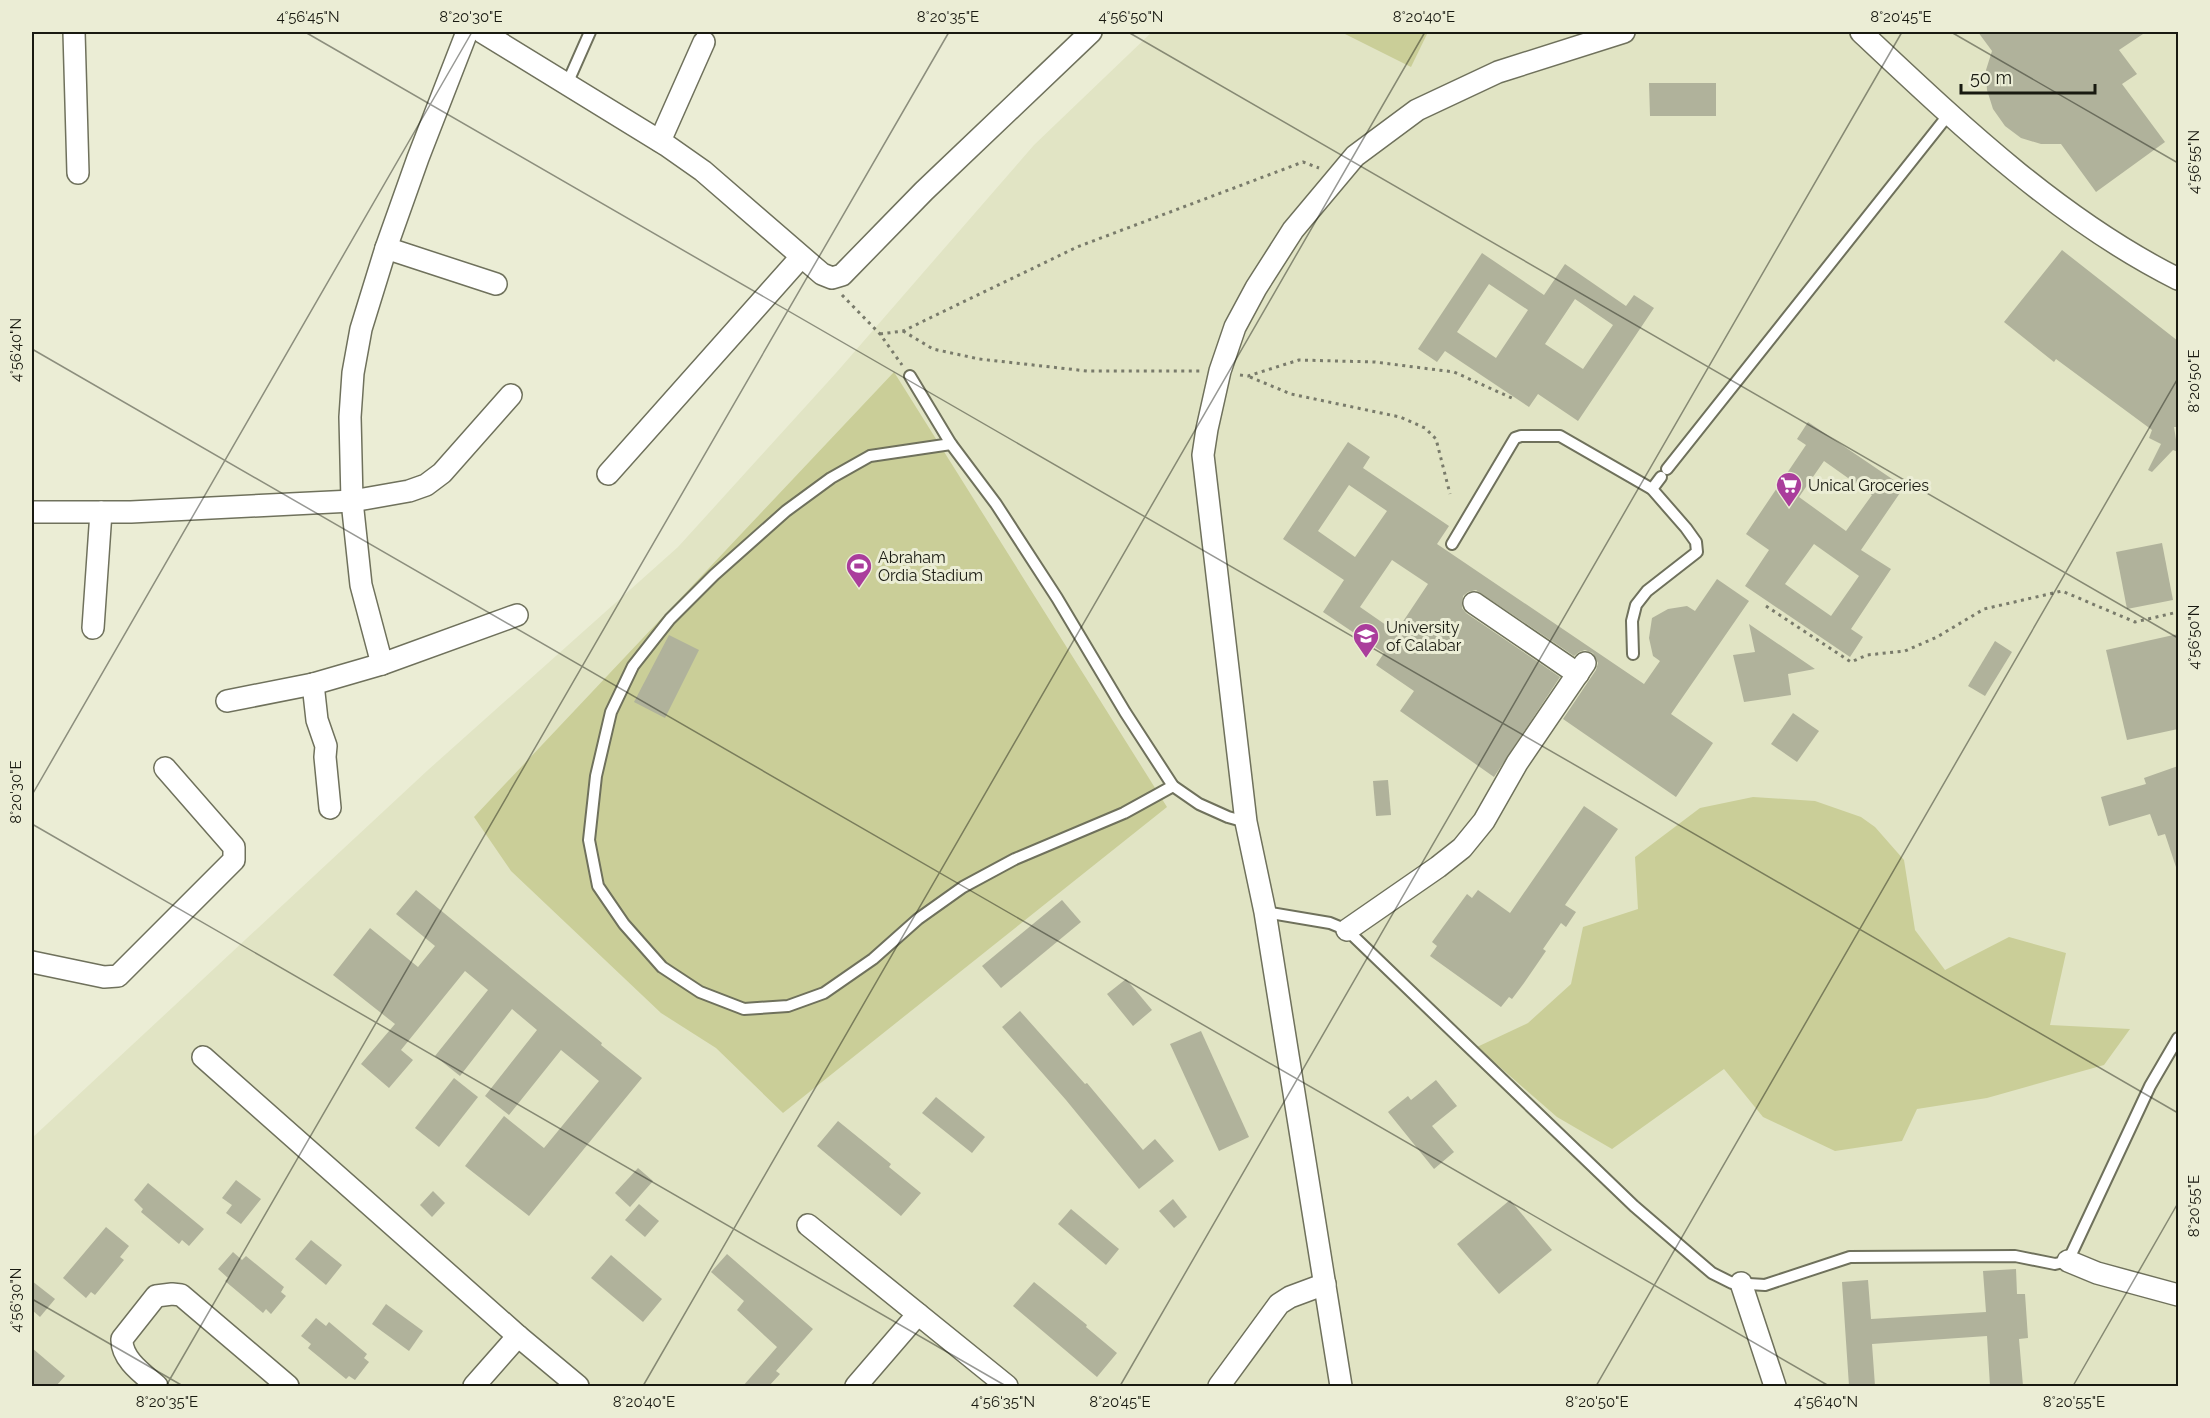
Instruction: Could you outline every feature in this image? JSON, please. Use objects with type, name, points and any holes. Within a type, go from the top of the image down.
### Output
[{"type":"street","points":[[74,32],[78,173]]},
{"type":"street","points":[[382,664],[362,585],[352,501],[350,417],[356,349],[386,249],[422,147],[467,32]]},
{"type":"street","points":[[482,32],[660,141],[703,171],[801,257],[822,274],[832,278],[842,275],[924,190],[1091,32]]},
{"type":"street","points":[[1341,1386],[1265,912],[1246,822],[1203,455],[1207,429],[1220,371],[1235,327],[1256,288],[1293,230],[1355,156],[1417,110],[1498,72],[1624,32]]},
{"type":"street","points":[[1861,32],[1949,114],[2047,196],[2144,261],[2178,279]]},
{"type":"street","points":[[660,141],[704,42]]},
{"type":"street","points":[[386,249],[496,284]]},
{"type":"street","points":[[608,474],[801,257]]},
{"type":"street","points":[[32,512],[101,512],[352,501],[409,491],[426,485],[442,473],[511,395]]},
{"type":"street","points":[[93,628],[101,512]]},
{"type":"street","points":[[1347,930],[1462,848],[1484,821],[1517,763],[1581,669],[1474,603]]},
{"type":"street","points":[[227,701],[313,684],[382,664],[517,615]]},
{"type":"street","points":[[313,684],[317,720],[326,746],[330,808]]},
{"type":"street","points":[[32,962],[104,977],[118,976],[234,860],[234,847],[165,768]]},
{"type":"street","points":[[203,1057],[518,1336],[578,1386]]},
{"type":"street","points":[[808,1225],[1007,1386]]},
{"type":"street","points":[[2068,1261],[2097,1273],[2178,1295]]},
{"type":"street","points":[[1741,1283],[1775,1386]]},
{"type":"street","points":[[1219,1386],[1279,1304],[1290,1297],[1325,1284]]},
{"type":"street","points":[[157,1386],[133,1364],[122,1347],[122,1339],[156,1296],[172,1294],[181,1295],[288,1386]]},
{"type":"street","points":[[856,1386],[918,1314]]},
{"type":"street","points":[[474,1386],[518,1336]]},
{"type":"lane","points":[[567,84],[590,32]]},
{"type":"lane","points":[[1652,489],[1949,114]]},
{"type":"lane","points":[[910,376],[951,444],[996,504],[1057,598],[1125,712],[1173,786],[1199,804],[1246,822]]},
{"type":"lane","points":[[1452,544],[1515,438],[1521,436],[1560,436],[1652,489],[1686,528],[1696,542],[1697,552],[1647,591],[1636,604],[1632,621],[1633,654]]},
{"type":"lane","points":[[951,444],[870,456],[831,478],[778,518],[714,575],[670,619],[633,666],[611,712],[596,776],[589,840],[598,886],[624,924],[662,967],[700,992],[744,1010],[788,1006],[824,993],[873,959],[918,919],[963,887],[1015,859],[1124,813],[1173,786]]},
{"type":"lane","points":[[1265,912],[1330,924],[1347,930],[1634,1206],[1712,1273],[1732,1282],[1765,1285],[1850,1257],[2015,1256],[2055,1264],[2068,1261],[2150,1086],[2178,1038]]},
{"type":"path","points":[[880,334],[903,331],[1077,247],[1303,162],[1321,168],[1336,178]]},
{"type":"path","points":[[822,274],[880,334],[910,376]]},
{"type":"path","points":[[1248,376],[1291,394],[1400,417],[1425,428],[1436,439],[1450,494]]},
{"type":"path","points":[[1766,606],[1851,662],[1867,655],[1905,651],[1937,637],[1984,609],[2062,591],[2135,622],[2178,612]]},
{"type":"shaded area","name":"University of Calabar","points":[[1152,32],[2178,32],[2178,1386],[32,1386],[32,1138],[428,770],[678,547],[836,373],[1034,145]]},
{"type":"green space","points":[[1341,32],[1428,32],[1411,67]]},
{"type":"green space","name":"Abraham Ordia Stadium","points":[[894,372],[1167,807],[783,1113],[716,1048],[661,1013],[511,871],[474,817]]},
{"type":"green space","points":[[1753,797],[1815,801],[1861,817],[1875,827],[1904,860],[1915,930],[1945,970],[2009,937],[2066,953],[2050,1025],[2130,1029],[2104,1065],[1987,1098],[1917,1109],[1902,1141],[1835,1151],[1763,1117],[1724,1069],[1612,1149],[1557,1117],[1477,1047],[1528,1023],[1571,984],[1583,927],[1638,909],[1635,857],[1700,808]]},
{"type":"building","points":[[1978,32],[2146,32],[2119,50],[2137,74],[2122,84],[2165,142],[2096,192],[2061,144],[2041,144],[2021,138],[2005,126],[1993,109],[1987,90],[1986,70],[1992,51]]},
{"type":"building","points":[[1649,83],[1716,83],[1716,116],[1650,116]]},
{"type":"building","points":[[2062,250],[2178,341],[2178,427],[2174,427],[2178,452],[2173,450],[2152,472],[2148,470],[2161,444],[2149,438],[2152,430],[2056,359],[2054,362],[2004,322]]},
{"type":"building","points":[[1482,253],[1544,295],[1565,264],[1626,306],[1634,295],[1654,308],[1578,421],[1538,394],[1529,407],[1445,351],[1437,362],[1418,349]],"holes":[[[1489,284],[1528,310],[1496,358],[1457,332]],[[1575,299],[1613,325],[1583,369],[1545,344]]]},
{"type":"building","points":[[1808,422],[1904,487],[1861,550],[1891,569],[1851,629],[1863,637],[1850,657],[1745,586],[1769,550],[1746,534],[1806,445],[1797,439]],"holes":[[[1824,461],[1872,495],[1846,531],[1799,497]],[[1814,544],[1859,576],[1831,616],[1785,584]]]},
{"type":"building","points":[[1348,442],[1370,457],[1363,468],[1449,526],[1437,544],[1644,684],[1660,661],[1653,656],[1649,638],[1652,618],[1668,609],[1687,606],[1695,611],[1717,579],[1749,601],[1671,714],[1713,743],[1676,797],[1563,719],[1596,670],[1598,663],[1593,653],[1585,650],[1574,656],[1476,590],[1463,596],[1462,608],[1466,613],[1560,677],[1494,777],[1400,711],[1414,691],[1376,665],[1384,653],[1323,612],[1344,580],[1283,539]],"holes":[[[1349,485],[1387,511],[1355,557],[1318,531]],[[1392,560],[1428,584],[1396,632],[1360,607]]]},
{"type":"building","points":[[2162,543],[2173,600],[2127,609],[2116,552]]},
{"type":"building","points":[[1749,624],[1815,669],[1788,674],[1791,695],[1744,702],[1733,655],[1755,652]]},
{"type":"building","points":[[2178,634],[2178,729],[2127,740],[2106,650]]},
{"type":"building","points":[[669,635],[699,650],[665,718],[634,702]]},
{"type":"building","points":[[1995,641],[2012,652],[1985,696],[1968,686]]},
{"type":"building","points":[[1793,713],[1819,731],[1797,762],[1771,744]]},
{"type":"building","points":[[2178,766],[2178,866],[2176,867],[2165,834],[2158,836],[2150,814],[2109,826],[2101,797],[2146,784],[2144,778]]},
{"type":"building","points":[[1388,780],[1391,815],[1376,816],[1373,781]]},
{"type":"building","points":[[1584,806],[1618,829],[1565,905],[1576,912],[1566,927],[1561,923],[1543,949],[1546,951],[1524,983],[1512,999],[1509,997],[1501,1007],[1430,956],[1437,946],[1432,942],[1467,894],[1472,898],[1478,890],[1510,913]]},
{"type":"building","points":[[416,890],[642,1078],[529,1216],[465,1166],[504,1116],[544,1148],[599,1081],[561,1050],[509,1115],[485,1096],[537,1030],[512,1009],[460,1076],[435,1056],[488,990],[465,971],[401,1050],[413,1060],[389,1088],[361,1064],[395,1024],[333,975],[370,928],[418,967],[435,946],[396,914]]},
{"type":"building","points":[[1062,900],[1081,922],[1001,988],[982,966]]},
{"type":"building","points":[[1126,979],[1152,1010],[1133,1026],[1107,994]]},
{"type":"building","points":[[1020,1011],[1085,1084],[1087,1083],[1143,1150],[1155,1139],[1174,1161],[1139,1189],[1002,1027]]},
{"type":"building","points":[[1201,1031],[1249,1137],[1219,1151],[1170,1044]]},
{"type":"building","points":[[454,1078],[478,1097],[439,1147],[415,1128]]},
{"type":"building","points":[[1436,1080],[1457,1106],[1432,1126],[1454,1152],[1434,1169],[1388,1112],[1408,1096],[1411,1100]]},
{"type":"building","points":[[936,1097],[985,1137],[972,1153],[922,1113]]},
{"type":"building","points":[[838,1121],[891,1164],[889,1167],[921,1193],[901,1216],[817,1146]]},
{"type":"building","points":[[638,1168],[653,1181],[630,1207],[615,1193]]},
{"type":"building","points":[[236,1180],[261,1199],[241,1224],[226,1213],[232,1205],[222,1198]]},
{"type":"building","points":[[148,1183],[204,1229],[189,1246],[182,1240],[179,1244],[141,1212],[143,1209],[134,1200]]},
{"type":"building","points":[[433,1191],[445,1203],[432,1217],[420,1205]]},
{"type":"building","points":[[1173,1199],[1187,1217],[1174,1228],[1159,1211]]},
{"type":"building","points":[[1510,1200],[1552,1250],[1499,1294],[1457,1244]]},
{"type":"building","points":[[639,1204],[659,1221],[645,1237],[625,1220]]},
{"type":"building","points":[[1071,1209],[1119,1249],[1106,1265],[1058,1224]]},
{"type":"building","points":[[106,1227],[129,1246],[120,1257],[124,1260],[95,1295],[91,1292],[86,1298],[63,1278]]},
{"type":"building","points":[[311,1240],[342,1265],[326,1285],[295,1259]]},
{"type":"building","points":[[233,1252],[242,1260],[246,1256],[284,1287],[281,1292],[286,1296],[271,1314],[266,1309],[263,1313],[225,1281],[228,1278],[218,1269]]},
{"type":"building","points":[[727,1254],[813,1329],[776,1371],[780,1374],[769,1386],[743,1386],[777,1347],[737,1310],[744,1301],[711,1272]]},
{"type":"building","points":[[611,1255],[662,1299],[643,1322],[591,1278]]},
{"type":"building","points":[[2016,1269],[2017,1294],[2025,1294],[2028,1338],[2019,1339],[2023,1386],[1990,1386],[1987,1336],[1872,1344],[1875,1386],[1849,1386],[1842,1282],[1868,1280],[1871,1319],[1986,1312],[1983,1271]]},
{"type":"building","points":[[32,1281],[55,1299],[40,1317],[32,1310]]},
{"type":"building","points":[[1034,1282],[1117,1353],[1097,1377],[1013,1306]]},
{"type":"building","points":[[386,1304],[423,1331],[409,1351],[372,1324]]},
{"type":"building","points":[[316,1318],[326,1326],[329,1322],[367,1354],[364,1358],[369,1362],[355,1380],[349,1376],[346,1379],[308,1348],[311,1344],[301,1336]]},
{"type":"building","points":[[32,1348],[65,1376],[56,1386],[32,1386]]},
{"type":"place","name":"Unical Groceries","points":[[1789,508]]},
{"type":"place","name":"Abraham Ordia Stadium","points":[[859,589]]},
{"type":"place","name":"University of Calabar","points":[[1366,659]]}]
